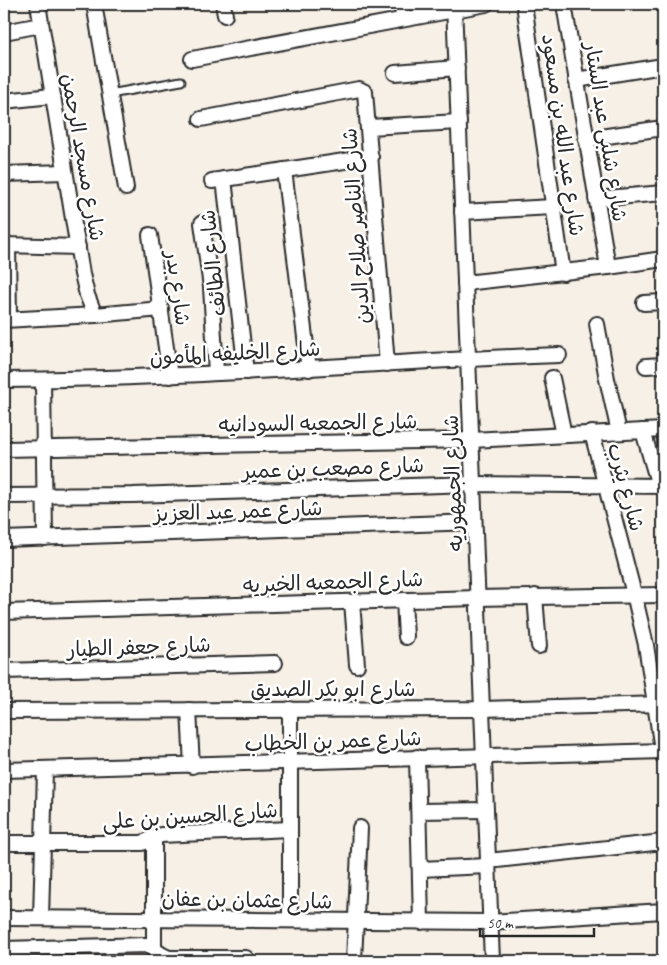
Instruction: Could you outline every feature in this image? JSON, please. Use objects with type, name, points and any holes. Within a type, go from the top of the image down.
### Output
[{"type":"street","name":"شارع مسجد الرحمن","points":[[38,4],[78,247],[86,288],[95,315]]},
{"type":"street","points":[[94,4],[126,188]]},
{"type":"street","points":[[401,4],[404,18]]},
{"type":"street","points":[[192,59],[404,18],[454,6],[486,4]]},
{"type":"street","name":"شارع عبد الله بن مسعود","points":[[524,4],[563,273]]},
{"type":"street","name":"شارع شلبى عبد الستار","points":[[564,4],[608,267]]},
{"type":"street","name":"شارع الجمهوريه","points":[[454,6],[492,961]]},
{"type":"street","points":[[4,32],[41,25]]},
{"type":"street","points":[[576,80],[663,66]]},
{"type":"street","points":[[395,73],[456,68]]},
{"type":"street","name":"شارع الناصر صلاح الدين","points":[[201,119],[359,89],[363,90],[366,94],[369,126],[387,364]]},
{"type":"street","points":[[4,101],[52,96]]},
{"type":"street","points":[[369,126],[459,122]]},
{"type":"street","points":[[586,139],[663,128]]},
{"type":"street","points":[[309,369],[284,170],[371,157]]},
{"type":"street","name":"شارع الطائف","points":[[246,372],[218,180],[284,170]]},
{"type":"street","points":[[4,174],[65,172]]},
{"type":"street","points":[[596,199],[663,193]]},
{"type":"street","points":[[462,212],[553,206]]},
{"type":"street","points":[[202,223],[210,287],[216,373]]},
{"type":"street","name":"شارع بدر","points":[[150,235],[170,376]]},
{"type":"street","points":[[78,247],[6,245],[6,320],[160,309]]},
{"type":"street","points":[[465,283],[563,273],[663,259]]},
{"type":"street","points":[[644,303],[663,302]]},
{"type":"street","points":[[597,324],[619,432]]},
{"type":"street","name":"شارع الخليفه المأمون","points":[[4,380],[91,380],[309,369],[468,358],[558,355]]},
{"type":"street","points":[[646,366],[663,365]]},
{"type":"street","points":[[552,378],[564,435]]},
{"type":"street","points":[[43,380],[45,538]]},
{"type":"street","name":"شارع الجمعيه السودانيه","points":[[4,450],[471,440],[663,430]]},
{"type":"street","points":[[643,431],[661,486]]},
{"type":"street","name":"شارع يثرب","points":[[592,433],[634,594],[660,704],[663,752]]},
{"type":"street","name":"شارع مصعب بن عمير","points":[[4,496],[133,495],[473,484],[661,486]]},
{"type":"street","name":"شارع عمر عبد العزيز","points":[[4,539],[474,522]]},
{"type":"street","name":"شارع الجمعيه الخيريه","points":[[4,612],[536,596],[663,595]]},
{"type":"street","points":[[536,596],[539,646]]},
{"type":"street","points":[[404,600],[406,637]]},
{"type":"street","points":[[352,602],[358,665]]},
{"type":"street","name":"شارع جعفر الطيار","points":[[4,671],[275,663]]},
{"type":"street","name":"شارع ابو بكر الصديق","points":[[4,711],[482,709],[660,704]]},
{"type":"street","points":[[290,709],[290,920]]},
{"type":"street","points":[[189,710],[192,766]]},
{"type":"street","name":"شارع عمر بن الخطاب","points":[[4,770],[192,766],[418,757],[663,752]]},
{"type":"street","points":[[418,757],[421,922]]},
{"type":"street","points":[[41,918],[46,770]]},
{"type":"street","points":[[419,811],[486,810]]},
{"type":"street","points":[[354,961],[360,828]]},
{"type":"street","name":"شارع الحسين بن على","points":[[4,843],[142,843],[161,835],[289,829]]},
{"type":"street","points":[[154,837],[154,950]]},
{"type":"street","points":[[420,868],[488,863],[663,842]]},
{"type":"street","name":"شارع عثمان بن عفان","points":[[4,918],[490,922],[663,911]]},
{"type":"street","points":[[4,949],[146,946],[170,958],[246,958]]},
{"type":"lane","points":[[110,94],[181,81]]}]
